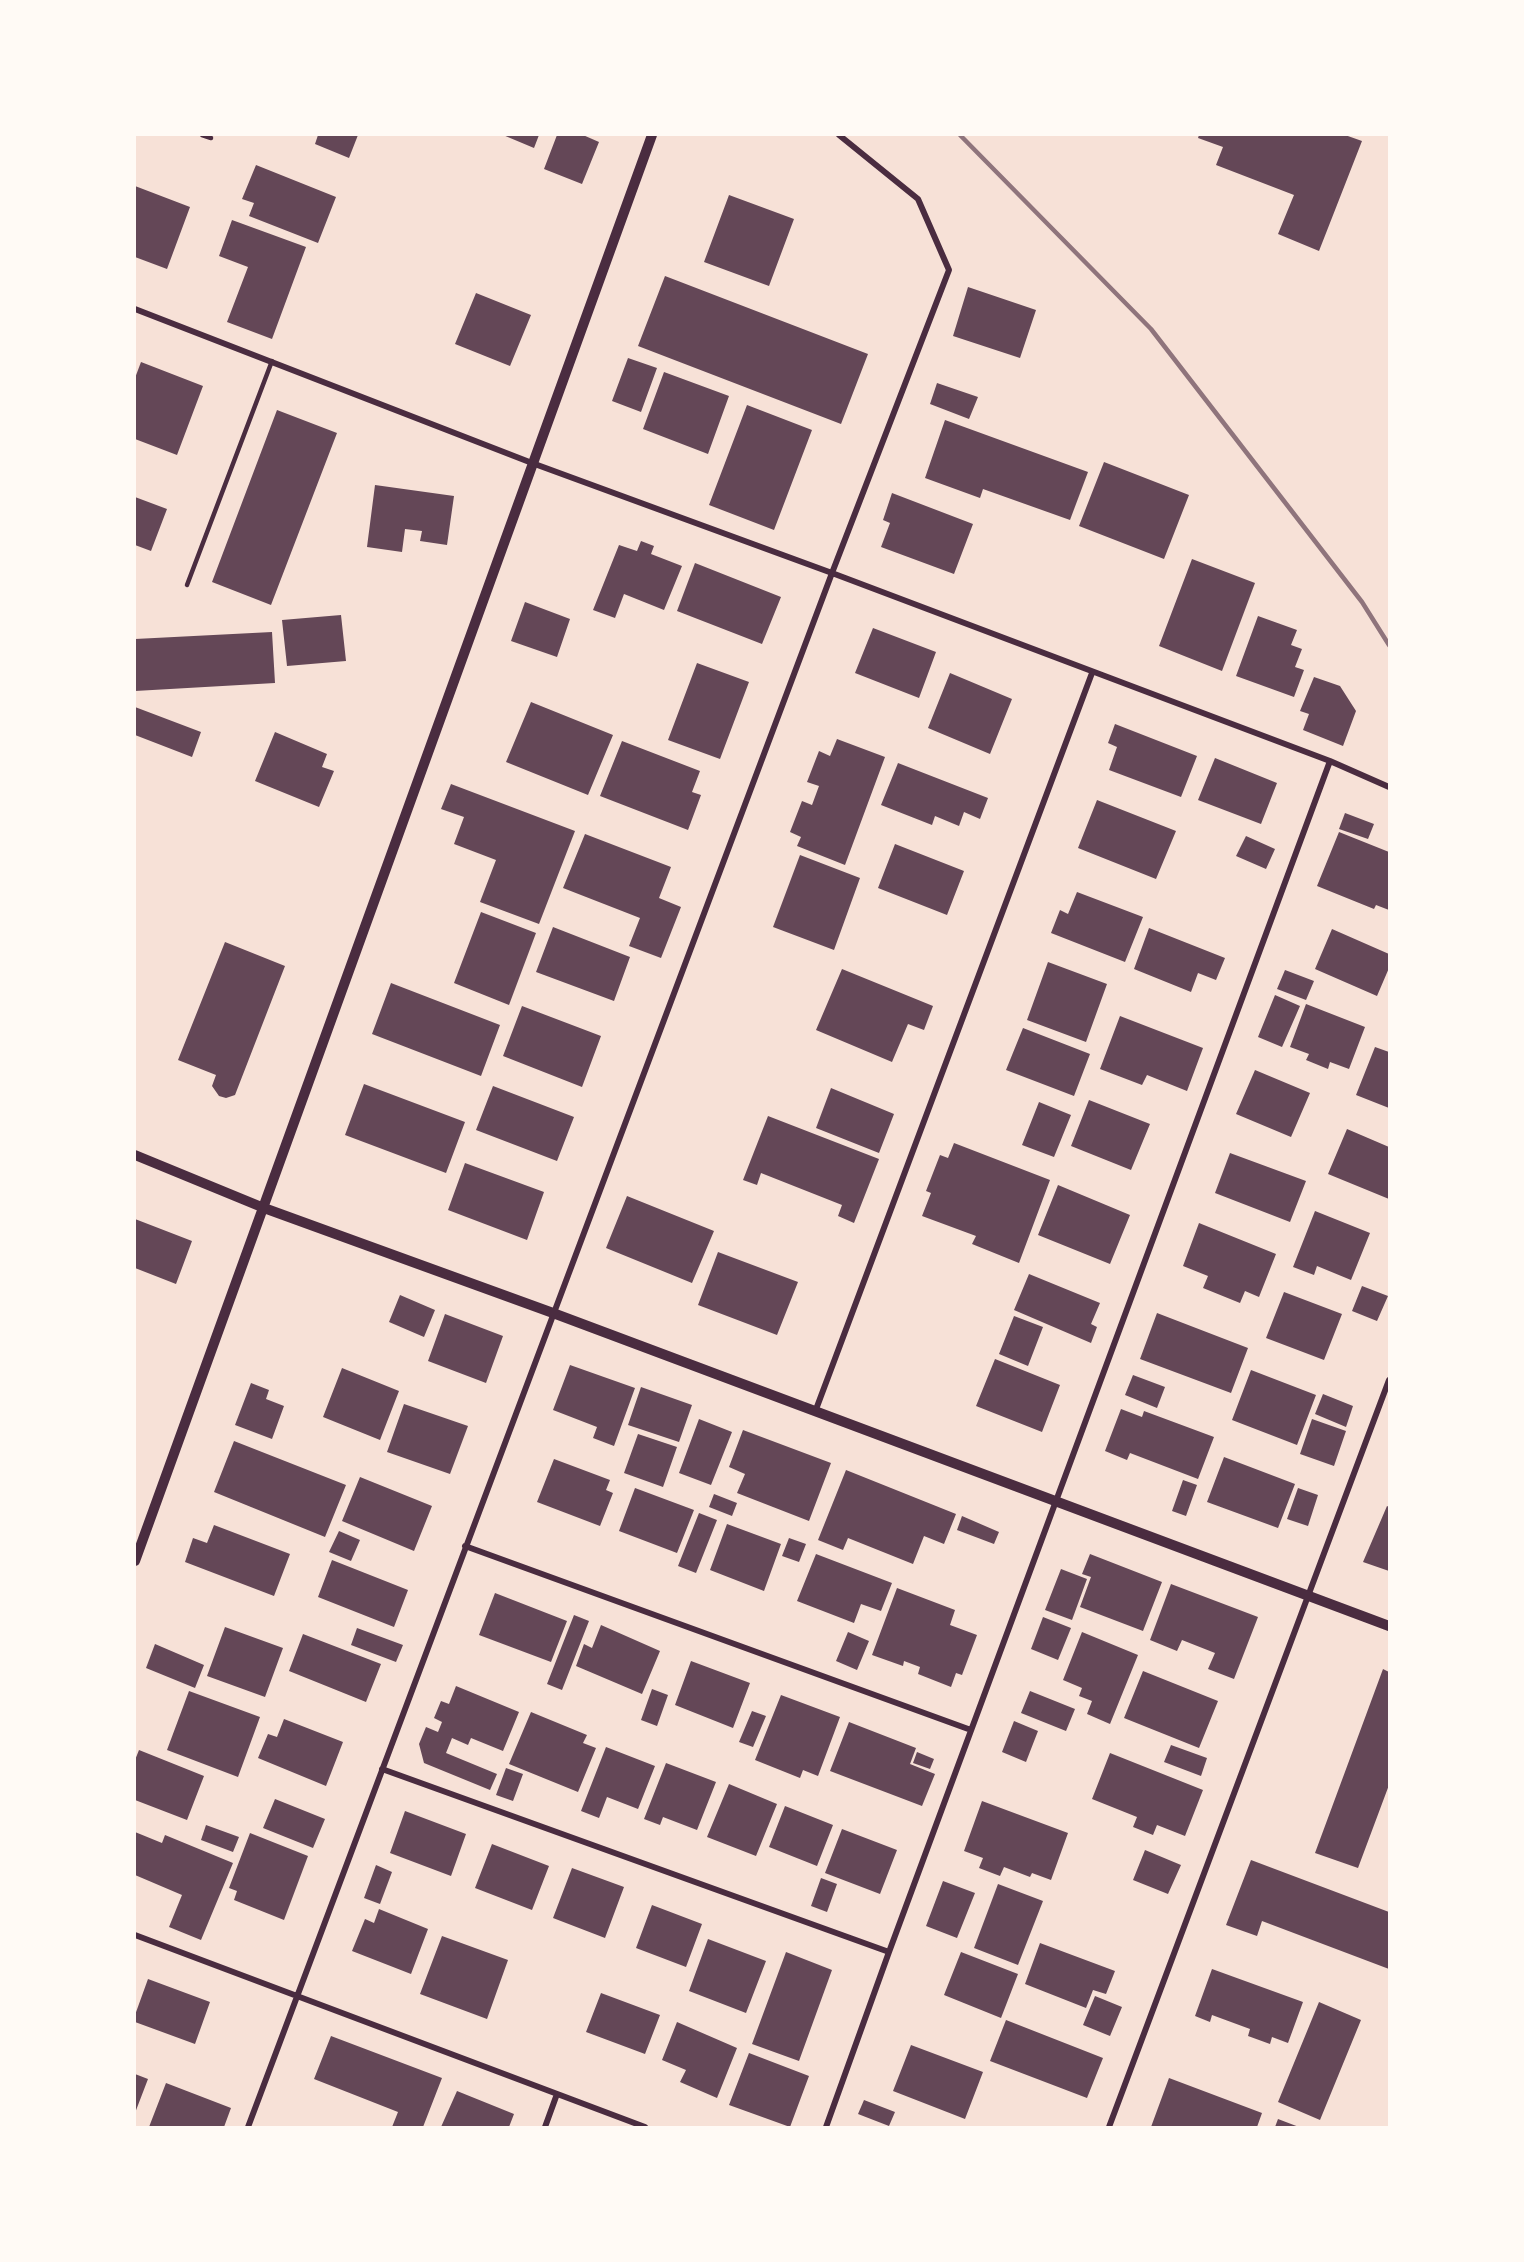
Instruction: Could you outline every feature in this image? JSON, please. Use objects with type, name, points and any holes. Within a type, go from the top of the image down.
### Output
[{"type":"street","points":[[135,1561],[652,135]]},
{"type":"street","points":[[248,2127],[553,1312],[949,270],[918,199],[839,135]]},
{"type":"street","points":[[135,309],[532,463],[832,573],[1330,762],[1389,787]]},
{"type":"street","points":[[815,1412],[1092,673]]},
{"type":"street","points":[[826,2127],[1330,762]]},
{"type":"street","points":[[135,1155],[264,1208],[553,1312],[1389,1626]]},
{"type":"street","points":[[1109,2127],[1389,1380]]},
{"type":"street","points":[[465,1546],[971,1730]]},
{"type":"street","points":[[382,1769],[889,1952]]},
{"type":"street","points":[[135,1935],[645,2127]]},
{"type":"street","points":[[545,2127],[557,2094]]},
{"type":"lane","points":[[202,135],[211,138]]},
{"type":"lane","points":[[187,585],[273,361]]},
{"type":"building","points":[[318,135],[358,135],[349,158],[315,144]]},
{"type":"building","points":[[503,135],[539,135],[534,148]]},
{"type":"building","points":[[557,135],[583,135],[599,142],[582,184],[544,169]]},
{"type":"building","points":[[1199,135],[1345,135],[1362,141],[1319,251],[1278,234],[1294,195],[1216,165],[1223,147],[1198,138]]},
{"type":"building","points":[[256,165],[336,197],[318,243],[249,216],[254,203],[242,199]]},
{"type":"building","points":[[135,186],[190,207],[167,269],[135,257]]},
{"type":"building","points":[[729,195],[794,219],[769,286],[704,262]]},
{"type":"building","points":[[232,220],[306,247],[272,339],[227,322],[248,267],[219,256]]},
{"type":"building","points":[[665,276],[868,354],[841,424],[638,346]]},
{"type":"building","points":[[968,287],[1036,310],[1020,358],[953,336]]},
{"type":"building","points":[[476,293],[531,315],[510,366],[455,344]]},
{"type":"building","points":[[628,358],[657,368],[641,412],[612,401]]},
{"type":"building","points":[[141,362],[203,386],[177,455],[135,439],[135,378]]},
{"type":"building","points":[[664,372],[729,396],[708,454],[643,429]]},
{"type":"building","points":[[937,383],[978,397],[969,419],[930,404]]},
{"type":"building","points":[[747,405],[812,430],[774,530],[709,505]]},
{"type":"building","points":[[277,410],[337,433],[271,605],[212,582]]},
{"type":"building","points":[[945,420],[1088,472],[1070,520],[983,489],[980,498],[925,478]]},
{"type":"building","points":[[1104,462],[1189,495],[1164,559],[1079,526]]},
{"type":"building","points":[[375,485],[454,496],[447,545],[420,541],[422,531],[405,529],[402,552],[367,547]]},
{"type":"building","points":[[892,493],[973,524],[954,574],[881,547],[890,523],[883,520]]},
{"type":"building","points":[[135,497],[167,509],[151,551],[135,545]]},
{"type":"building","points":[[641,541],[654,546],[651,554],[682,566],[664,610],[624,594],[615,618],[593,610],[619,545],[637,551]]},
{"type":"building","points":[[1192,559],[1255,583],[1222,671],[1159,646]]},
{"type":"building","points":[[695,563],[781,597],[762,644],[677,611]]},
{"type":"building","points":[[525,602],[570,619],[557,657],[511,641]]},
{"type":"building","points":[[341,615],[346,661],[287,666],[282,620]]},
{"type":"building","points":[[1258,616],[1297,630],[1291,645],[1302,649],[1295,667],[1304,670],[1294,697],[1236,676]]},
{"type":"building","points":[[873,628],[936,652],[919,698],[855,673]]},
{"type":"building","points":[[272,632],[275,683],[135,691],[135,639]]},
{"type":"building","points":[[697,663],[749,682],[720,759],[668,740]]},
{"type":"building","points":[[950,673],[1012,699],[990,754],[928,728]]},
{"type":"building","points":[[1314,677],[1340,686],[1356,711],[1343,746],[1303,730],[1309,714],[1300,711]]},
{"type":"building","points":[[531,702],[613,735],[588,795],[506,762]]},
{"type":"building","points":[[135,707],[201,732],[192,757],[135,735]]},
{"type":"building","points":[[1115,724],[1197,756],[1181,797],[1109,770],[1117,747],[1108,743]]},
{"type":"building","points":[[275,732],[327,754],[322,767],[334,771],[319,807],[255,781]]},
{"type":"building","points":[[837,739],[885,757],[845,865],[797,846],[801,837],[790,832],[802,801],[812,805],[819,786],[807,782],[819,751],[830,756]]},
{"type":"building","points":[[622,741],[700,771],[692,792],[701,795],[688,830],[600,796]]},
{"type":"building","points":[[1215,758],[1277,783],[1261,824],[1198,800]]},
{"type":"building","points":[[898,763],[988,798],[980,819],[964,812],[959,826],[935,816],[932,825],[881,805]]},
{"type":"building","points":[[451,784],[575,831],[539,924],[480,902],[496,860],[454,844],[464,817],[441,809]]},
{"type":"building","points":[[1097,800],[1176,831],[1156,879],[1078,848]]},
{"type":"building","points":[[1345,813],[1374,824],[1368,839],[1339,829]]},
{"type":"building","points":[[1339,832],[1389,852],[1389,910],[1376,905],[1374,909],[1317,886]]},
{"type":"building","points":[[585,834],[671,867],[659,898],[681,907],[661,958],[629,946],[640,918],[563,888]]},
{"type":"building","points":[[1246,836],[1275,849],[1266,869],[1236,856]]},
{"type":"building","points":[[895,844],[964,871],[947,915],[878,888]]},
{"type":"building","points":[[800,855],[860,878],[834,950],[773,927]]},
{"type":"building","points":[[1077,892],[1143,917],[1125,962],[1051,933],[1060,910],[1068,914]]},
{"type":"building","points":[[481,912],[536,933],[509,1005],[454,983]]},
{"type":"building","points":[[553,927],[630,957],[614,1001],[536,972]]},
{"type":"building","points":[[1149,928],[1225,958],[1216,980],[1198,973],[1191,992],[1134,969]]},
{"type":"building","points":[[1332,929],[1389,954],[1389,968],[1377,996],[1315,969]]},
{"type":"building","points":[[225,942],[285,966],[235,1095],[226,1098],[219,1096],[212,1086],[216,1075],[178,1060]]},
{"type":"building","points":[[1048,962],[1107,984],[1086,1042],[1027,1020]]},
{"type":"building","points":[[842,969],[933,1006],[924,1030],[908,1024],[892,1062],[816,1030]]},
{"type":"building","points":[[1285,970],[1314,981],[1306,1000],[1277,989]]},
{"type":"building","points":[[391,983],[500,1025],[481,1076],[372,1034]]},
{"type":"building","points":[[1275,995],[1300,1006],[1282,1047],[1258,1037]]},
{"type":"building","points":[[1306,1004],[1365,1027],[1349,1069],[1330,1062],[1328,1069],[1306,1060],[1309,1054],[1290,1047]]},
{"type":"building","points":[[522,1006],[601,1036],[582,1087],[503,1056]]},
{"type":"building","points":[[1120,1016],[1203,1048],[1187,1091],[1147,1075],[1142,1085],[1100,1069]]},
{"type":"building","points":[[1023,1028],[1090,1054],[1074,1096],[1006,1070]]},
{"type":"building","points":[[1375,1047],[1389,1052],[1389,1108],[1356,1095]]},
{"type":"building","points":[[1255,1070],[1310,1093],[1291,1137],[1236,1114]]},
{"type":"building","points":[[364,1084],[465,1122],[446,1173],[345,1135]]},
{"type":"building","points":[[493,1086],[574,1117],[557,1161],[476,1130]]},
{"type":"building","points":[[831,1088],[894,1114],[879,1153],[816,1128]]},
{"type":"building","points":[[1089,1100],[1150,1124],[1131,1170],[1071,1146]]},
{"type":"building","points":[[1039,1102],[1071,1115],[1054,1157],[1022,1145]]},
{"type":"building","points":[[768,1116],[879,1159],[854,1223],[838,1216],[842,1205],[761,1173],[757,1185],[743,1180]]},
{"type":"building","points":[[1347,1129],[1389,1147],[1389,1199],[1328,1174]]},
{"type":"building","points":[[954,1143],[1050,1180],[1019,1263],[972,1244],[976,1236],[922,1216],[931,1193],[926,1191],[940,1155],[948,1158]]},
{"type":"building","points":[[1230,1153],[1306,1181],[1290,1222],[1215,1193]]},
{"type":"building","points":[[465,1163],[544,1192],[527,1240],[448,1210]]},
{"type":"building","points":[[1058,1185],[1130,1215],[1110,1264],[1038,1235]]},
{"type":"building","points":[[627,1196],[714,1231],[692,1283],[606,1248]]},
{"type":"building","points":[[1315,1211],[1370,1233],[1351,1280],[1317,1266],[1314,1275],[1293,1267]]},
{"type":"building","points":[[135,1219],[192,1241],[176,1284],[135,1268]]},
{"type":"building","points":[[1199,1223],[1276,1254],[1259,1297],[1245,1291],[1240,1303],[1203,1288],[1208,1276],[1183,1266]]},
{"type":"building","points":[[718,1252],[798,1282],[777,1335],[698,1305]]},
{"type":"building","points":[[1029,1274],[1100,1303],[1091,1324],[1097,1327],[1091,1343],[1014,1310]]},
{"type":"building","points":[[1362,1286],[1388,1296],[1377,1321],[1352,1311]]},
{"type":"building","points":[[1284,1292],[1342,1314],[1324,1360],[1266,1338]]},
{"type":"building","points":[[400,1295],[435,1310],[424,1337],[389,1322]]},
{"type":"building","points":[[1157,1313],[1248,1348],[1231,1393],[1140,1359]]},
{"type":"building","points":[[445,1314],[503,1336],[486,1383],[428,1361]]},
{"type":"building","points":[[1014,1316],[1043,1327],[1028,1366],[999,1354]]},
{"type":"building","points":[[995,1359],[1060,1385],[1042,1432],[976,1406]]},
{"type":"building","points":[[570,1365],[635,1388],[614,1446],[593,1438],[597,1427],[553,1410]]},
{"type":"building","points":[[342,1368],[399,1391],[380,1440],[323,1417]]},
{"type":"building","points":[[1251,1370],[1316,1395],[1297,1445],[1232,1420]]},
{"type":"building","points":[[1133,1375],[1165,1387],[1157,1408],[1125,1395]]},
{"type":"building","points":[[251,1383],[269,1390],[266,1399],[284,1406],[272,1439],[235,1425]]},
{"type":"building","points":[[641,1387],[692,1405],[679,1442],[628,1425]]},
{"type":"building","points":[[1323,1394],[1353,1406],[1346,1427],[1315,1414]]},
{"type":"building","points":[[404,1404],[468,1426],[450,1474],[387,1452]]},
{"type":"building","points":[[1121,1409],[1142,1417],[1144,1411],[1214,1437],[1198,1479],[1130,1453],[1127,1460],[1105,1451]]},
{"type":"building","points":[[699,1419],[732,1432],[711,1485],[679,1473]]},
{"type":"building","points":[[1312,1419],[1346,1431],[1334,1466],[1300,1454]]},
{"type":"building","points":[[743,1430],[831,1463],[809,1521],[737,1493],[745,1474],[729,1467]]},
{"type":"building","points":[[638,1434],[677,1447],[663,1487],[624,1473]]},
{"type":"building","points":[[234,1441],[346,1485],[325,1537],[214,1492]]},
{"type":"building","points":[[1224,1457],[1295,1484],[1278,1528],[1207,1502]]},
{"type":"building","points":[[554,1459],[610,1480],[606,1490],[613,1493],[600,1526],[537,1502]]},
{"type":"building","points":[[846,1470],[956,1514],[944,1544],[924,1536],[913,1564],[848,1538],[843,1550],[818,1540]]},
{"type":"building","points":[[360,1477],[432,1506],[414,1551],[342,1521]]},
{"type":"building","points":[[1183,1480],[1197,1485],[1186,1516],[1172,1511]]},
{"type":"building","points":[[635,1488],[694,1510],[677,1553],[619,1531]]},
{"type":"building","points":[[1298,1488],[1318,1495],[1308,1526],[1287,1519]]},
{"type":"building","points":[[714,1494],[737,1503],[732,1516],[709,1507]]},
{"type":"building","points":[[1387,1506],[1389,1507],[1389,1571],[1363,1562]]},
{"type":"building","points":[[699,1513],[717,1520],[696,1573],[678,1566]]},
{"type":"building","points":[[962,1516],[999,1532],[994,1544],[957,1530]]},
{"type":"building","points":[[727,1524],[781,1544],[764,1591],[710,1570]]},
{"type":"building","points":[[214,1525],[290,1554],[274,1596],[185,1562],[193,1538],[207,1543]]},
{"type":"building","points":[[339,1531],[360,1540],[351,1561],[329,1552]]},
{"type":"building","points":[[789,1538],[806,1544],[799,1562],[782,1556]]},
{"type":"building","points":[[816,1554],[892,1583],[881,1611],[861,1604],[854,1623],[797,1601]]},
{"type":"building","points":[[1090,1554],[1162,1582],[1143,1631],[1080,1607],[1091,1577],[1082,1574]]},
{"type":"building","points":[[332,1560],[408,1590],[394,1627],[318,1597]]},
{"type":"building","points":[[1061,1569],[1087,1579],[1072,1620],[1045,1610]]},
{"type":"building","points":[[1171,1584],[1258,1617],[1234,1679],[1208,1669],[1215,1653],[1182,1640],[1177,1651],[1150,1640]]},
{"type":"building","points":[[897,1588],[955,1610],[950,1625],[977,1635],[962,1675],[956,1673],[951,1687],[918,1674],[920,1667],[904,1661],[903,1666],[872,1655]]},
{"type":"building","points":[[495,1593],[567,1621],[551,1662],[479,1635]]},
{"type":"building","points":[[574,1615],[589,1621],[562,1690],[547,1684]]},
{"type":"building","points":[[1043,1617],[1071,1628],[1058,1660],[1031,1649]]},
{"type":"building","points":[[601,1625],[660,1651],[642,1694],[576,1666],[584,1644],[592,1648]]},
{"type":"building","points":[[225,1627],[283,1648],[265,1697],[207,1676]]},
{"type":"building","points":[[357,1628],[403,1645],[396,1662],[351,1645]]},
{"type":"building","points":[[848,1632],[869,1641],[857,1670],[836,1661]]},
{"type":"building","points":[[1082,1632],[1138,1655],[1110,1724],[1087,1714],[1092,1701],[1079,1696],[1082,1688],[1063,1680]]},
{"type":"building","points":[[303,1634],[381,1664],[366,1702],[289,1671]]},
{"type":"building","points":[[155,1644],[204,1665],[195,1688],[146,1668]]},
{"type":"building","points":[[691,1661],[750,1683],[733,1728],[675,1705]]},
{"type":"building","points":[[1383,1669],[1389,1672],[1389,1785],[1358,1868],[1315,1853]]},
{"type":"building","points":[[1143,1671],[1218,1701],[1199,1748],[1124,1718]]},
{"type":"building","points":[[456,1686],[519,1712],[503,1751],[471,1738],[468,1745],[452,1738],[446,1753],[497,1774],[490,1790],[424,1763],[419,1744],[426,1727],[438,1732],[442,1722],[434,1718],[441,1701],[449,1704]]},
{"type":"building","points":[[652,1689],[668,1695],[657,1726],[641,1720]]},
{"type":"building","points":[[189,1691],[260,1717],[238,1777],[167,1750]]},
{"type":"building","points":[[1030,1691],[1075,1709],[1066,1731],[1021,1713]]},
{"type":"building","points":[[781,1695],[840,1717],[818,1776],[803,1770],[800,1778],[755,1760]]},
{"type":"building","points":[[752,1711],[766,1716],[753,1747],[739,1742]]},
{"type":"building","points":[[531,1712],[587,1735],[583,1743],[596,1748],[578,1792],[509,1764]]},
{"type":"building","points":[[284,1719],[343,1742],[326,1786],[258,1758],[268,1734],[277,1737]]},
{"type":"building","points":[[1014,1721],[1038,1731],[1026,1762],[1002,1752]]},
{"type":"building","points":[[849,1722],[916,1748],[910,1764],[935,1774],[922,1806],[830,1771]]},
{"type":"building","points":[[1171,1745],[1207,1758],[1201,1776],[1164,1762]]},
{"type":"building","points":[[606,1747],[655,1766],[638,1809],[607,1797],[599,1818],[581,1811]]},
{"type":"building","points":[[139,1750],[204,1776],[187,1820],[135,1800],[135,1760]]},
{"type":"building","points":[[917,1752],[934,1759],[930,1769],[913,1763]]},
{"type":"building","points":[[1110,1753],[1203,1790],[1185,1836],[1157,1825],[1153,1835],[1133,1827],[1137,1817],[1092,1799]]},
{"type":"building","points":[[666,1763],[716,1782],[697,1830],[663,1817],[660,1825],[644,1819]]},
{"type":"building","points":[[506,1768],[523,1774],[513,1801],[496,1795]]},
{"type":"building","points":[[729,1784],[777,1804],[756,1856],[707,1837]]},
{"type":"building","points":[[275,1799],[325,1819],[313,1848],[263,1828]]},
{"type":"building","points":[[982,1801],[1068,1833],[1051,1880],[1032,1873],[1030,1877],[1004,1867],[1000,1876],[979,1868],[983,1858],[964,1851]]},
{"type":"building","points":[[785,1806],[833,1825],[817,1866],[769,1847]]},
{"type":"building","points":[[405,1811],[466,1834],[451,1876],[390,1853]]},
{"type":"building","points":[[206,1825],[239,1837],[233,1852],[201,1840]]},
{"type":"building","points":[[842,1829],[897,1850],[880,1894],[825,1873]]},
{"type":"building","points":[[135,1832],[162,1843],[165,1835],[233,1863],[201,1940],[169,1927],[182,1895],[135,1875]]},
{"type":"building","points":[[250,1833],[308,1856],[284,1920],[234,1900],[237,1891],[229,1888]]},
{"type":"building","points":[[492,1844],[549,1866],[532,1910],[475,1888]]},
{"type":"building","points":[[1145,1850],[1181,1865],[1168,1894],[1133,1880]]},
{"type":"building","points":[[1251,1860],[1389,1912],[1389,1969],[1262,1921],[1257,1936],[1226,1925]]},
{"type":"building","points":[[376,1865],[392,1872],[380,1904],[364,1898]]},
{"type":"building","points":[[572,1868],[624,1887],[605,1938],[553,1918]]},
{"type":"building","points":[[821,1878],[837,1884],[827,1912],[811,1906]]},
{"type":"building","points":[[943,1881],[975,1893],[957,1938],[926,1926]]},
{"type":"building","points":[[998,1884],[1043,1901],[1018,1965],[974,1948]]},
{"type":"building","points":[[652,1905],[702,1924],[686,1967],[636,1948]]},
{"type":"building","points":[[379,1909],[428,1929],[411,1974],[352,1951],[365,1919],[374,1923]]},
{"type":"building","points":[[442,1936],[508,1960],[487,2019],[420,1994]]},
{"type":"building","points":[[708,1939],[766,1961],[746,2013],[689,1991]]},
{"type":"building","points":[[1040,1943],[1115,1971],[1106,1994],[1093,1990],[1086,2008],[1025,1984]]},
{"type":"building","points":[[786,1952],[832,1970],[799,2061],[752,2044]]},
{"type":"building","points":[[961,1952],[1018,1974],[1001,2018],[944,1995]]},
{"type":"building","points":[[1212,1969],[1303,2002],[1288,2043],[1272,2037],[1270,2044],[1248,2036],[1250,2029],[1212,2015],[1210,2022],[1195,2016]]},
{"type":"building","points":[[148,1979],[210,2002],[195,2044],[135,2022],[135,2015]]},
{"type":"building","points":[[601,1993],[660,2015],[645,2054],[586,2032]]},
{"type":"building","points":[[1095,1996],[1122,2007],[1110,2036],[1083,2025]]},
{"type":"building","points":[[1319,2002],[1361,2020],[1320,2120],[1278,2102]]},
{"type":"building","points":[[1006,2020],[1103,2058],[1087,2098],[990,2061]]},
{"type":"building","points":[[677,2022],[737,2048],[717,2098],[680,2082],[686,2070],[662,2060]]},
{"type":"building","points":[[331,2036],[442,2078],[423,2127],[392,2127],[398,2112],[314,2079]]},
{"type":"building","points":[[911,2045],[983,2072],[965,2119],[893,2091]]},
{"type":"building","points":[[749,2053],[809,2076],[790,2127],[729,2105]]},
{"type":"building","points":[[135,2074],[148,2079],[135,2113]]},
{"type":"building","points":[[1169,2078],[1262,2113],[1257,2127],[1151,2127]]},
{"type":"building","points":[[166,2083],[231,2108],[224,2127],[149,2127]]},
{"type":"building","points":[[457,2091],[514,2114],[509,2127],[441,2127]]},
{"type":"building","points":[[864,2100],[895,2112],[889,2126],[858,2114]]},
{"type":"building","points":[[1278,2119],[1299,2127],[1275,2127]]},
{"type":"railway","points":[[960,135],[1151,329],[1362,602],[1389,645]]}]
